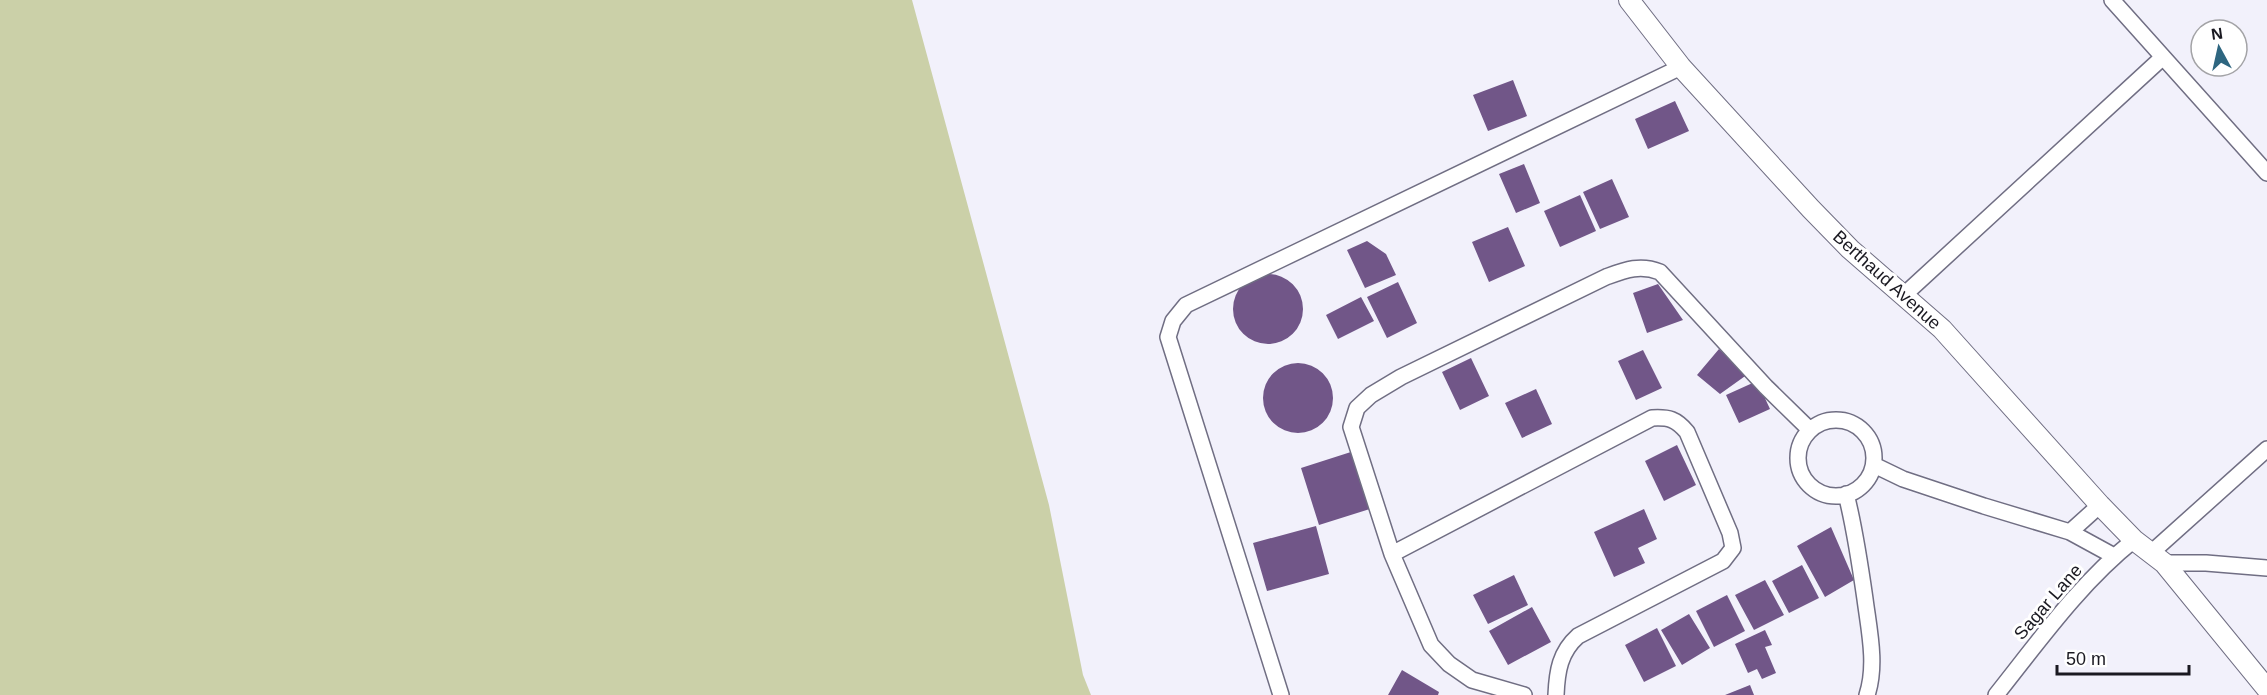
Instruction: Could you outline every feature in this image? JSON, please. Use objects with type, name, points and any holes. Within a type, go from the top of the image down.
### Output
[{"type":"street","name":"Berthaud Avenue","points":[[1629,0],[1681,67],[1850,249],[1942,329],[2100,505],[2134,540],[2157,558],[2267,689]]},
{"type":"street","points":[[2112,0],[2267,173]]},
{"type":"street","points":[[1904,295],[2163,57]]},
{"type":"street","points":[[1281,695],[1168,337],[1173,321],[1186,305],[1681,67]]},
{"type":"street","points":[[1524,695],[1472,680],[1449,664],[1431,645],[1392,554],[1351,427],[1357,408],[1371,394],[1401,377],[1606,277],[1629,269],[1647,267],[1660,272],[1766,387],[1810,430]]},
{"type":"street","points":[[1392,554],[1652,418],[1671,418],[1680,423],[1687,432],[1722,512],[1733,548],[1724,561],[1578,636],[1562,654],[1557,674],[1556,695]]},
{"type":"street","points":[[1844,420],[1855,424],[1864,432],[1871,442],[1874,454],[1874,465],[1864,484],[1846,494],[1824,494],[1814,488],[1800,471],[1798,460],[1803,438],[1810,430],[1820,423],[1844,420]]},
{"type":"street","points":[[2157,558],[2267,449]]},
{"type":"street","points":[[1874,465],[1903,478],[1975,503],[2070,532],[2114,556]]},
{"type":"street","points":[[1846,494],[1857,541],[1869,630],[1871,683],[1867,695]]},
{"type":"street","points":[[2070,532],[2100,505]]},
{"type":"street","name":"Sagar Lane","points":[[1996,695],[2063,610],[2114,556],[2134,540]]},
{"type":"street","points":[[2157,558],[2267,568]]},
{"type":"green space","points":[[0,0],[912,0],[1049,505],[1083,675],[1091,695],[0,695]]},
{"type":"building","points":[[1513,80],[1527,116],[1488,131],[1473,95]]},
{"type":"building","points":[[1675,101],[1689,131],[1648,149],[1635,119]]},
{"type":"building","points":[[1524,164],[1540,203],[1516,213],[1499,174]]},
{"type":"building","points":[[1612,179],[1629,217],[1600,229],[1583,192]]},
{"type":"building","points":[[1580,195],[1596,231],[1560,247],[1544,211]]},
{"type":"building","points":[[1508,227],[1525,266],[1489,282],[1472,242]]},
{"type":"building","points":[[1367,241],[1386,254],[1396,275],[1365,288],[1347,250]]},
{"type":"building","points":[[1261,274],[1275,274],[1288,280],[1297,289],[1303,302],[1301,322],[1293,334],[1275,344],[1261,344],[1248,338],[1239,329],[1233,316],[1233,302],[1239,289],[1248,280]]},
{"type":"building","points":[[1398,282],[1417,323],[1387,338],[1367,297]]},
{"type":"building","points":[[1658,284],[1683,320],[1647,333],[1633,293]]},
{"type":"building","points":[[1361,297],[1374,321],[1338,339],[1326,315]]},
{"type":"building","points":[[1719,349],[1748,374],[1720,394],[1697,375]]},
{"type":"building","points":[[1643,350],[1662,388],[1636,400],[1618,361]]},
{"type":"building","points":[[1471,358],[1489,396],[1460,410],[1442,372]]},
{"type":"building","points":[[1291,363],[1305,363],[1318,369],[1327,378],[1333,391],[1331,411],[1323,423],[1305,433],[1291,433],[1278,427],[1269,418],[1263,405],[1263,391],[1269,378],[1278,369]]},
{"type":"building","points":[[1757,381],[1770,409],[1739,423],[1726,395]]},
{"type":"building","points":[[1536,389],[1552,424],[1522,438],[1505,403]]},
{"type":"building","points":[[1677,445],[1696,485],[1664,501],[1645,461]]},
{"type":"building","points":[[1354,451],[1373,508],[1319,525],[1301,468]]},
{"type":"building","points":[[1644,509],[1657,539],[1638,548],[1645,563],[1614,577],[1594,532]]},
{"type":"building","points":[[1316,526],[1329,574],[1267,591],[1253,543]]},
{"type":"building","points":[[1831,527],[1854,580],[1825,597],[1797,546]]},
{"type":"building","points":[[1802,565],[1819,598],[1789,613],[1772,581]]},
{"type":"building","points":[[1514,575],[1528,605],[1488,624],[1473,595]]},
{"type":"building","points":[[1765,580],[1784,615],[1754,630],[1735,595]]},
{"type":"building","points":[[1727,595],[1745,631],[1714,647],[1696,611]]},
{"type":"building","points":[[1532,607],[1551,642],[1508,665],[1489,631]]},
{"type":"building","points":[[1689,614],[1710,648],[1682,665],[1661,630]]},
{"type":"building","points":[[1657,628],[1676,666],[1644,682],[1625,645]]},
{"type":"building","points":[[1765,630],[1772,645],[1765,647],[1776,673],[1762,679],[1757,669],[1748,673],[1735,644]]},
{"type":"building","points":[[1402,670],[1439,692],[1438,695],[1388,695]]},
{"type":"building","points":[[1750,685],[1754,695],[1725,695]]}]
